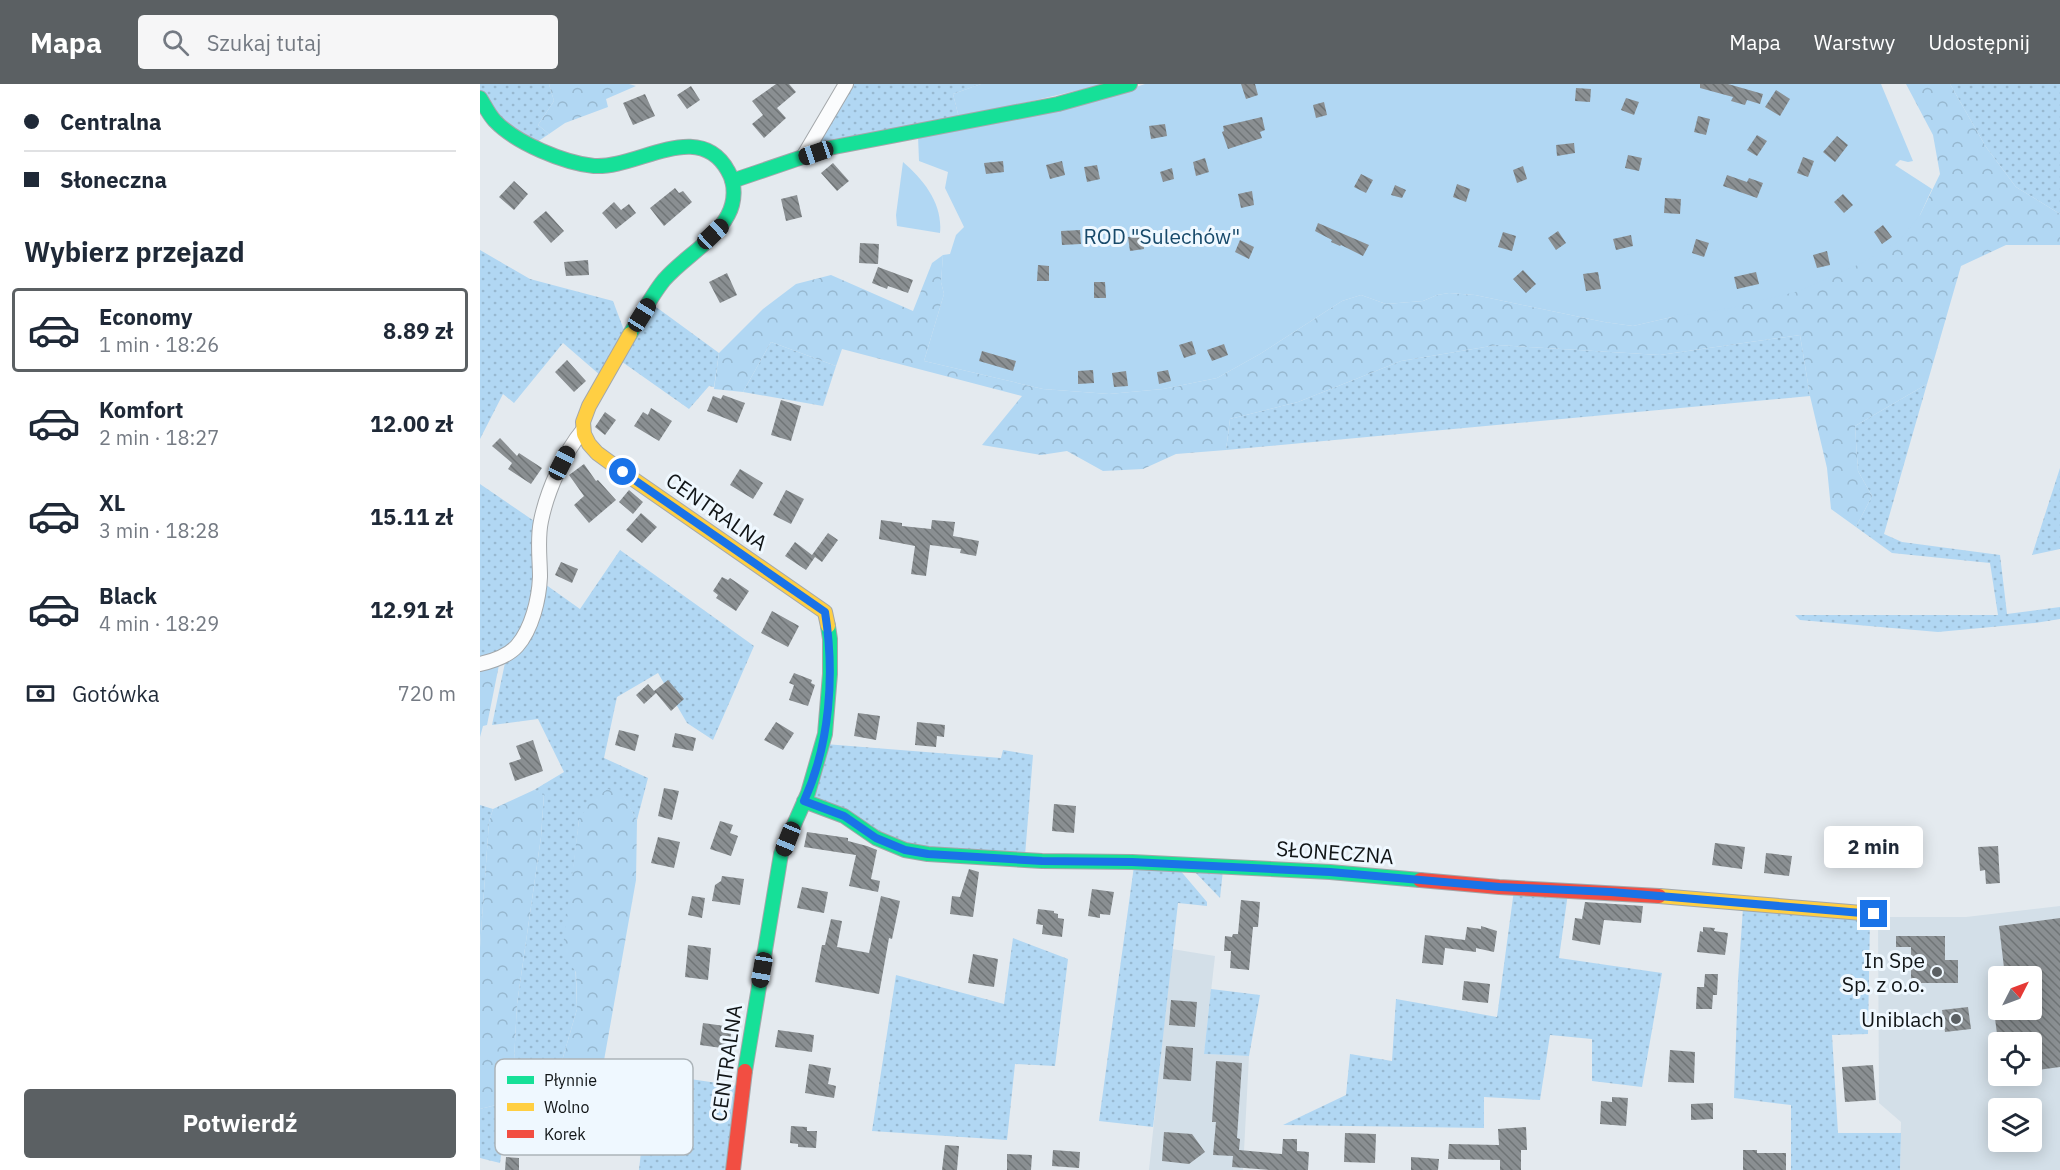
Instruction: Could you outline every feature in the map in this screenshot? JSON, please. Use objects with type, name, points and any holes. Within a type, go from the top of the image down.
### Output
[{"type":"street","points":[[803,158],[846,84]]},
{"type":"street","points":[[732,182],[830,148],[1058,105],[1130,84]]},
{"type":"street","points":[[480,98],[495,120],[515,138],[573,162],[597,166],[619,163],[659,150],[684,146],[708,150],[721,160],[729,171],[735,189],[733,205],[723,224],[664,280],[619,351],[584,416],[584,430],[572,444],[562,463],[540,523],[540,580],[529,624],[517,646],[504,656],[480,664]]},
{"type":"street","name":"CENTRALNA","points":[[584,430],[585,438],[592,448],[623,472],[825,612],[830,639],[830,674],[825,734],[804,801],[782,854],[744,1077],[733,1170]]},
{"type":"street","name":"SŁONECZNA","points":[[804,801],[844,816],[876,838],[905,850],[928,854],[1042,861],[1132,862],[1330,872],[1500,887],[1611,892],[1874,914]]},
{"type":"shaded area","points":[[2060,906],[2060,1170],[1900,1170],[1901,1122],[1879,1103],[1878,917],[1966,917]]},
{"type":"shaded area","points":[[1172,949],[1215,956],[1204,1054],[1249,1056],[1243,1170],[1149,1170]]},
{"type":"green space","points":[[480,84],[549,84],[554,101],[538,125],[549,134],[537,142],[498,118],[480,90]]},
{"type":"green space","points":[[549,84],[629,84],[636,86],[606,99],[608,107],[565,123],[549,134],[538,125],[554,101]]},
{"type":"green space","points":[[848,84],[981,84],[953,94],[959,118],[809,152]]},
{"type":"green space","points":[[981,84],[1105,84],[959,118],[953,94]]},
{"type":"green space","name":"ROD \"Sulechów\"","points":[[1145,84],[1881,84],[1913,161],[1900,160],[1895,165],[1932,189],[1920,215],[1899,241],[1862,263],[1799,291],[1731,308],[1672,317],[1633,326],[1475,295],[1449,293],[1423,301],[1386,304],[1361,295],[1342,301],[1260,354],[1217,378],[1163,389],[1109,394],[1043,389],[924,361],[944,294],[941,282],[943,255],[950,254],[956,235],[964,227],[945,188],[948,172],[919,161],[918,136],[1106,97]]},
{"type":"green space","points":[[1906,84],[1950,84],[1986,147],[2016,187],[2060,214],[2060,245],[2006,245],[1961,266],[1927,384],[1855,426],[1858,471],[1872,496],[1856,527],[1831,509],[1827,468],[1810,396],[1800,335],[1660,355],[1497,345],[1401,361],[1298,402],[1230,419],[1226,450],[1176,454],[1143,469],[1103,471],[1067,451],[1041,455],[982,445],[1022,396],[842,349],[836,366],[771,342],[743,392],[714,389],[719,353],[763,309],[796,284],[831,275],[913,311],[932,263],[943,255],[941,282],[944,294],[924,361],[1043,389],[1109,394],[1163,389],[1217,378],[1260,354],[1342,301],[1361,295],[1386,304],[1423,301],[1449,293],[1475,295],[1633,326],[1672,317],[1920,215],[1940,174],[1933,135]]},
{"type":"green space","points":[[1950,84],[2060,84],[2060,214],[2016,187],[1986,147]]},
{"type":"green space","points":[[903,162],[930,193],[938,212],[940,233],[897,226],[896,215]]},
{"type":"green space","points":[[480,250],[530,279],[613,301],[625,333],[600,375],[563,343],[514,403],[503,394],[480,439]]},
{"type":"green space","points":[[652,304],[719,353],[714,387],[709,386],[689,409],[618,359]]},
{"type":"green space","points":[[1800,335],[1810,396],[1226,450],[1230,419],[1298,402],[1401,361],[1497,345],[1660,355]]},
{"type":"green space","points":[[771,342],[836,366],[823,406],[743,392]]},
{"type":"green space","points":[[1927,384],[1884,534],[1902,542],[2000,555],[2007,614],[2060,607],[2060,619],[1938,632],[1800,620],[1795,615],[1998,615],[1990,563],[1892,553],[1856,527],[1872,496],[1858,471],[1855,426]]},
{"type":"green space","points":[[2060,468],[2060,549],[2032,555]]},
{"type":"green space","points":[[480,484],[537,523],[534,587],[527,620],[513,644],[480,661]]},
{"type":"green space","points":[[620,550],[754,646],[713,740],[687,723],[658,673],[617,697],[604,758],[648,778],[637,820],[623,796],[579,820],[572,880],[577,1009],[563,1059],[514,1059],[517,1004],[541,837],[544,795],[534,790],[564,772],[538,719],[492,725],[506,658],[520,648],[542,582],[580,609]]},
{"type":"green space","points":[[500,660],[487,725],[483,726],[480,737],[480,667]]},
{"type":"green space","points":[[825,744],[1001,758],[1003,750],[1033,755],[1025,856],[928,852],[808,800]]},
{"type":"green space","points":[[608,789],[623,795],[637,820],[636,880],[604,1059],[563,1059],[577,1009],[576,972],[562,954],[579,820],[592,799]]},
{"type":"green space","points":[[534,790],[544,794],[541,837],[517,1004],[514,1059],[495,1059],[495,1105],[480,1109],[480,947],[489,822],[493,809]]},
{"type":"green space","points":[[480,805],[493,809],[489,822],[480,947]]},
{"type":"green space","points":[[1134,866],[1179,869],[1207,902],[1207,906],[1178,903],[1153,1127],[1099,1121]]},
{"type":"green space","points":[[1191,868],[1223,870],[1220,898]]},
{"type":"green space","points":[[1514,890],[1568,893],[1559,958],[1662,973],[1642,1087],[1592,1081],[1592,1039],[1550,1035],[1540,1100],[1484,1097],[1484,1128],[1283,1125],[1346,1095],[1350,1054],[1392,1061],[1396,999],[1497,1017]]},
{"type":"green space","points":[[1743,908],[1870,917],[1868,1034],[1832,1035],[1838,1133],[1901,1133],[1900,1170],[1791,1170],[1791,1105],[1734,1098]]},
{"type":"green space","points":[[1013,938],[1068,959],[1055,1066],[1015,1064],[1007,1140],[872,1131],[896,975],[1004,1004]]},
{"type":"green space","points":[[1211,989],[1260,995],[1249,1056],[1204,1054]]},
{"type":"green space","points":[[693,1079],[738,1086],[730,1170],[639,1170],[641,1155],[693,1155]]},
{"type":"green space","points":[[495,1105],[495,1155],[501,1155],[500,1163],[480,1158],[480,1109]]},
{"type":"building","points":[[776,84],[789,84],[796,92],[777,108],[786,118],[764,138],[752,124],[763,115],[752,101]]},
{"type":"building","points":[[1241,84],[1255,84],[1258,95],[1246,99]]},
{"type":"building","points":[[1700,84],[1728,84],[1763,94],[1760,104],[1747,100],[1745,105],[1731,101],[1733,97],[1700,88]]},
{"type":"building","points":[[691,86],[700,100],[687,109],[677,95]]},
{"type":"building","points":[[1576,88],[1591,89],[1590,102],[1575,101]]},
{"type":"building","points":[[1776,90],[1790,99],[1780,116],[1765,107]]},
{"type":"building","points":[[645,94],[655,116],[633,125],[623,103]]},
{"type":"building","points":[[1626,98],[1639,102],[1634,115],[1621,110]]},
{"type":"building","points":[[1324,102],[1327,115],[1316,118],[1313,105]]},
{"type":"building","points":[[1698,116],[1710,119],[1706,135],[1694,132]]},
{"type":"building","points":[[1262,117],[1265,130],[1260,132],[1262,138],[1228,149],[1222,132],[1224,131],[1223,126]]},
{"type":"building","points":[[1165,124],[1167,136],[1151,139],[1149,126]]},
{"type":"building","points":[[1757,135],[1767,141],[1757,156],[1747,150]]},
{"type":"building","points":[[1837,136],[1848,145],[1835,162],[1823,152]]},
{"type":"building","points":[[1574,143],[1575,153],[1557,156],[1556,145]]},
{"type":"building","points":[[1628,155],[1642,158],[1639,171],[1625,168]]},
{"type":"building","points":[[1803,157],[1814,161],[1808,177],[1797,173]]},
{"type":"building","points":[[1205,158],[1209,172],[1196,176],[1193,162]]},
{"type":"building","points":[[1003,161],[1004,172],[986,174],[984,163]]},
{"type":"building","points":[[1062,161],[1065,175],[1050,179],[1046,165]]},
{"type":"building","points":[[833,163],[849,181],[837,191],[821,173]]},
{"type":"building","points":[[1097,165],[1100,179],[1087,182],[1084,167]]},
{"type":"building","points":[[1523,166],[1527,179],[1517,183],[1513,170]]},
{"type":"building","points":[[1172,168],[1174,179],[1163,182],[1160,172]]},
{"type":"building","points":[[1361,174],[1373,180],[1366,193],[1354,187]]},
{"type":"building","points":[[1727,175],[1747,182],[1749,178],[1763,183],[1757,198],[1723,186]]},
{"type":"building","points":[[514,181],[528,194],[514,210],[499,197]]},
{"type":"building","points":[[1457,184],[1470,189],[1466,202],[1453,197]]},
{"type":"building","points":[[1395,185],[1406,190],[1402,198],[1391,195]]},
{"type":"building","points":[[675,188],[679,193],[683,191],[692,202],[664,226],[650,208]]},
{"type":"building","points":[[1252,191],[1254,205],[1241,208],[1238,194]]},
{"type":"building","points":[[1843,194],[1853,205],[1844,213],[1834,202]]},
{"type":"building","points":[[797,195],[802,217],[786,221],[781,199]]},
{"type":"building","points":[[1665,198],[1681,199],[1680,214],[1664,213]]},
{"type":"building","points":[[614,202],[621,210],[629,204],[636,213],[616,229],[602,213]]},
{"type":"building","points":[[546,211],[564,231],[551,243],[533,222]]},
{"type":"building","points":[[1318,223],[1369,245],[1363,256],[1331,242],[1332,240],[1315,231]]},
{"type":"building","points":[[1883,225],[1892,237],[1882,244],[1874,232]]},
{"type":"building","points":[[1080,230],[1081,244],[1062,245],[1061,231]]},
{"type":"building","points":[[1558,231],[1566,243],[1556,250],[1548,238]]},
{"type":"building","points":[[1503,232],[1516,236],[1512,251],[1498,247]]},
{"type":"building","points":[[1143,235],[1144,249],[1130,251],[1128,237]]},
{"type":"building","points":[[1631,235],[1633,246],[1616,250],[1613,239]]},
{"type":"building","points":[[1696,239],[1709,243],[1704,257],[1692,253]]},
{"type":"building","points":[[1240,240],[1254,247],[1249,259],[1235,252]]},
{"type":"building","points":[[860,243],[879,244],[878,264],[859,263]]},
{"type":"building","points":[[1827,251],[1830,265],[1817,268],[1813,255]]},
{"type":"building","points":[[588,260],[589,275],[566,276],[564,262]]},
{"type":"building","points":[[1038,265],[1049,266],[1049,281],[1037,281]]},
{"type":"building","points":[[878,267],[913,280],[908,293],[872,283]]},
{"type":"building","points":[[1523,270],[1536,284],[1526,293],[1513,279]]},
{"type":"building","points":[[1598,272],[1601,289],[1586,291],[1583,274]]},
{"type":"building","points":[[1756,272],[1759,284],[1737,289],[1734,277]]},
{"type":"building","points":[[727,273],[737,295],[720,303],[709,282]]},
{"type":"building","points":[[1094,282],[1105,282],[1106,298],[1094,298]]},
{"type":"building","points":[[1192,341],[1196,354],[1184,358],[1179,345]]},
{"type":"building","points":[[1224,344],[1228,355],[1212,361],[1207,350]]},
{"type":"building","points":[[982,351],[1016,361],[1013,371],[979,361]]},
{"type":"building","points":[[567,360],[586,381],[574,392],[555,372]]},
{"type":"building","points":[[1093,370],[1094,383],[1078,384],[1078,371]]},
{"type":"building","points":[[1168,370],[1171,381],[1159,384],[1157,372]]},
{"type":"building","points":[[1126,371],[1128,386],[1114,387],[1112,373]]},
{"type":"building","points":[[723,395],[745,403],[737,423],[707,411],[713,396],[721,399]]},
{"type":"building","points":[[781,400],[801,406],[791,441],[771,435]]},
{"type":"building","points":[[651,408],[672,421],[659,441],[634,426],[643,412],[648,415]]},
{"type":"building","points":[[605,412],[616,420],[605,435],[595,427]]},
{"type":"building","points":[[500,438],[517,456],[519,453],[542,468],[531,484],[508,469],[512,463],[492,446]]},
{"type":"building","points":[[584,464],[596,481],[598,480],[616,500],[589,523],[574,505],[584,496],[569,475]]},
{"type":"building","points":[[740,469],[763,483],[753,499],[730,485]]},
{"type":"building","points":[[629,490],[643,502],[633,514],[619,502]]},
{"type":"building","points":[[786,490],[804,499],[791,524],[773,515]]},
{"type":"building","points":[[641,513],[657,527],[642,543],[626,530]]},
{"type":"building","points":[[881,520],[902,523],[902,526],[931,529],[932,520],[955,522],[953,536],[979,541],[976,556],[960,553],[961,549],[930,545],[926,576],[911,574],[915,546],[879,539]]},
{"type":"building","points":[[828,533],[838,540],[822,562],[815,557],[806,570],[785,556],[795,542],[812,555]]},
{"type":"building","points":[[561,562],[578,569],[572,583],[555,575]]},
{"type":"building","points":[[722,577],[728,580],[730,578],[749,591],[736,611],[716,598],[718,595],[713,591]]},
{"type":"building","points":[[772,611],[799,626],[788,647],[761,633]]},
{"type":"building","points":[[794,673],[812,680],[811,683],[815,685],[808,706],[789,700],[794,685],[789,683]]},
{"type":"building","points":[[668,680],[684,699],[671,711],[656,693],[644,704],[636,695],[648,684],[654,691]]},
{"type":"building","points":[[858,713],[880,716],[876,740],[854,736]]},
{"type":"building","points":[[776,722],[794,733],[783,750],[764,740]]},
{"type":"building","points":[[917,722],[945,725],[944,737],[937,736],[936,747],[915,745]]},
{"type":"building","points":[[619,730],[639,735],[635,751],[615,745]]},
{"type":"building","points":[[675,733],[696,738],[693,751],[672,747]]},
{"type":"building","points":[[533,740],[543,771],[515,781],[509,763],[521,759],[516,746]]},
{"type":"building","points":[[664,788],[679,791],[672,820],[658,816]]},
{"type":"building","points":[[1054,804],[1076,806],[1074,833],[1052,831]]},
{"type":"building","points":[[720,821],[733,825],[730,833],[738,836],[731,856],[710,849]]},
{"type":"building","points":[[807,832],[848,838],[848,841],[877,850],[871,879],[880,881],[878,892],[849,886],[856,855],[804,847]]},
{"type":"building","points":[[658,837],[680,842],[674,868],[651,863]]},
{"type":"building","points":[[1715,843],[1745,847],[1742,869],[1712,865]]},
{"type":"building","points":[[1998,846],[2000,883],[1986,884],[1985,870],[1980,871],[1978,847]]},
{"type":"building","points":[[1766,853],[1792,856],[1789,876],[1764,873]]},
{"type":"building","points":[[969,869],[979,872],[973,917],[950,914],[952,896],[960,897]]},
{"type":"building","points":[[722,876],[744,879],[740,905],[712,901],[715,885],[721,881]]},
{"type":"building","points":[[802,887],[828,892],[824,913],[797,908]]},
{"type":"building","points":[[1092,889],[1114,892],[1110,915],[1100,914],[1100,918],[1088,916]]},
{"type":"building","points":[[692,896],[705,898],[702,918],[688,915]]},
{"type":"building","points":[[881,896],[900,901],[892,939],[889,938],[879,994],[815,982],[822,945],[825,945],[831,919],[842,921],[837,947],[869,953]]},
{"type":"building","points":[[1241,900],[1260,902],[1258,927],[1253,927],[1249,970],[1230,968],[1231,951],[1224,951],[1225,936],[1232,937],[1233,934],[1238,934]]},
{"type":"building","points":[[1585,902],[1643,906],[1641,923],[1604,920],[1600,945],[1572,940],[1575,918],[1582,919]]},
{"type":"building","points":[[1038,909],[1054,911],[1058,914],[1058,918],[1064,919],[1062,937],[1042,934],[1043,925],[1036,924]]},
{"type":"building","points":[[2060,918],[2060,1067],[2042,1069],[2042,1032],[1997,1032],[1995,1020],[2042,1020],[2042,966],[2004,966],[1999,926]]},
{"type":"building","points":[[1481,926],[1497,931],[1494,952],[1476,948],[1476,952],[1445,948],[1443,965],[1422,963],[1425,935],[1465,940],[1467,927],[1481,929]]},
{"type":"building","points":[[1703,927],[1715,928],[1714,931],[1728,933],[1725,955],[1697,952],[1700,931],[1703,932]]},
{"type":"building","points":[[1896,936],[1945,936],[1945,960],[1958,960],[1958,983],[1911,983],[1911,947],[1896,947]]},
{"type":"building","points":[[688,945],[711,948],[708,980],[685,977]]},
{"type":"building","points":[[973,954],[998,959],[994,987],[968,983]]},
{"type":"building","points":[[1705,974],[1718,974],[1717,995],[1713,995],[1712,1009],[1696,1009],[1697,987],[1704,987]]},
{"type":"building","points":[[1464,981],[1490,984],[1488,1003],[1462,1000]]},
{"type":"building","points":[[1171,1000],[1197,1002],[1195,1027],[1169,1025]]},
{"type":"building","name":"Uniblach","points":[[1968,1007],[1971,1029],[1945,1032],[1942,1010]]},
{"type":"building","points":[[703,1023],[732,1027],[729,1049],[700,1045]]},
{"type":"building","points":[[778,1030],[814,1035],[812,1052],[775,1047]]},
{"type":"building","points":[[1166,1046],[1193,1048],[1191,1081],[1163,1079]]},
{"type":"building","points":[[1670,1050],[1695,1052],[1694,1083],[1668,1082]]},
{"type":"building","points":[[1216,1061],[1242,1063],[1237,1138],[1240,1139],[1239,1150],[1282,1154],[1283,1139],[1297,1139],[1297,1151],[1309,1152],[1308,1170],[1232,1167],[1233,1156],[1213,1155],[1216,1122],[1212,1122]]},
{"type":"building","points":[[809,1064],[831,1068],[828,1084],[836,1086],[834,1098],[805,1093]]},
{"type":"building","points":[[1873,1065],[1876,1100],[1845,1102],[1842,1067]]},
{"type":"building","points":[[1612,1097],[1628,1098],[1626,1126],[1600,1124],[1601,1101],[1612,1102]]},
{"type":"building","points":[[1713,1103],[1713,1119],[1691,1120],[1691,1104]]},
{"type":"building","points":[[791,1126],[807,1127],[807,1131],[817,1131],[816,1148],[798,1147],[798,1144],[790,1143]]},
{"type":"building","points":[[1526,1127],[1527,1150],[1521,1150],[1521,1170],[1500,1170],[1500,1160],[1448,1159],[1449,1144],[1499,1145],[1498,1129]]},
{"type":"building","points":[[1164,1132],[1192,1134],[1205,1152],[1189,1164],[1162,1161]]},
{"type":"building","points":[[1345,1133],[1376,1134],[1375,1163],[1344,1162]]},
{"type":"building","points":[[945,1145],[959,1146],[957,1170],[942,1170]]},
{"type":"building","points":[[1053,1150],[1080,1152],[1079,1168],[1052,1166]]},
{"type":"building","points":[[1743,1150],[1757,1150],[1757,1153],[1786,1153],[1786,1170],[1743,1170]]},
{"type":"building","points":[[1007,1154],[1032,1155],[1031,1170],[1007,1170]]},
{"type":"building","points":[[506,1157],[519,1158],[519,1170],[505,1170]]},
{"type":"building","points":[[1411,1157],[1439,1159],[1438,1170],[1411,1170]]},
{"type":"traffic: fast","points":[[732,181],[829,148],[1058,104],[1130,84]]},
{"type":"traffic: fast","points":[[480,98],[493,119],[515,137],[541,151],[569,161],[594,166],[611,165],[666,150],[684,147],[701,148],[716,156],[728,171],[734,193],[728,215],[722,225],[664,280],[630,334]]},
{"type":"traffic: fast","points":[[745,1071],[781,854],[808,793],[825,734],[830,674],[828,626]]},
{"type":"traffic: fast","points":[[804,801],[844,816],[876,838],[905,850],[928,854],[1042,861],[1132,862],[1330,872],[1420,880]]},
{"type":"traffic: slow","points":[[630,334],[589,406],[583,422],[584,434],[589,444],[597,453],[623,472],[825,612],[828,626]]},
{"type":"traffic: slow","points":[[1659,896],[1874,914]]},
{"type":"traffic: jam","points":[[1420,880],[1659,896]]},
{"type":"traffic: jam","points":[[733,1170],[745,1071]]},
{"type":"place","name":"In Spe Sp. z o.o.","points":[[1937,972]]},
{"type":"place","name":"Uniblach","points":[[1956,1019]]},
{"type":"route","points":[[623,472],[825,612],[830,639],[830,674],[825,734],[804,801],[844,816],[876,838],[905,850],[928,854],[1042,861],[1132,862],[1330,872],[1500,887],[1611,892],[1874,914]]}]
